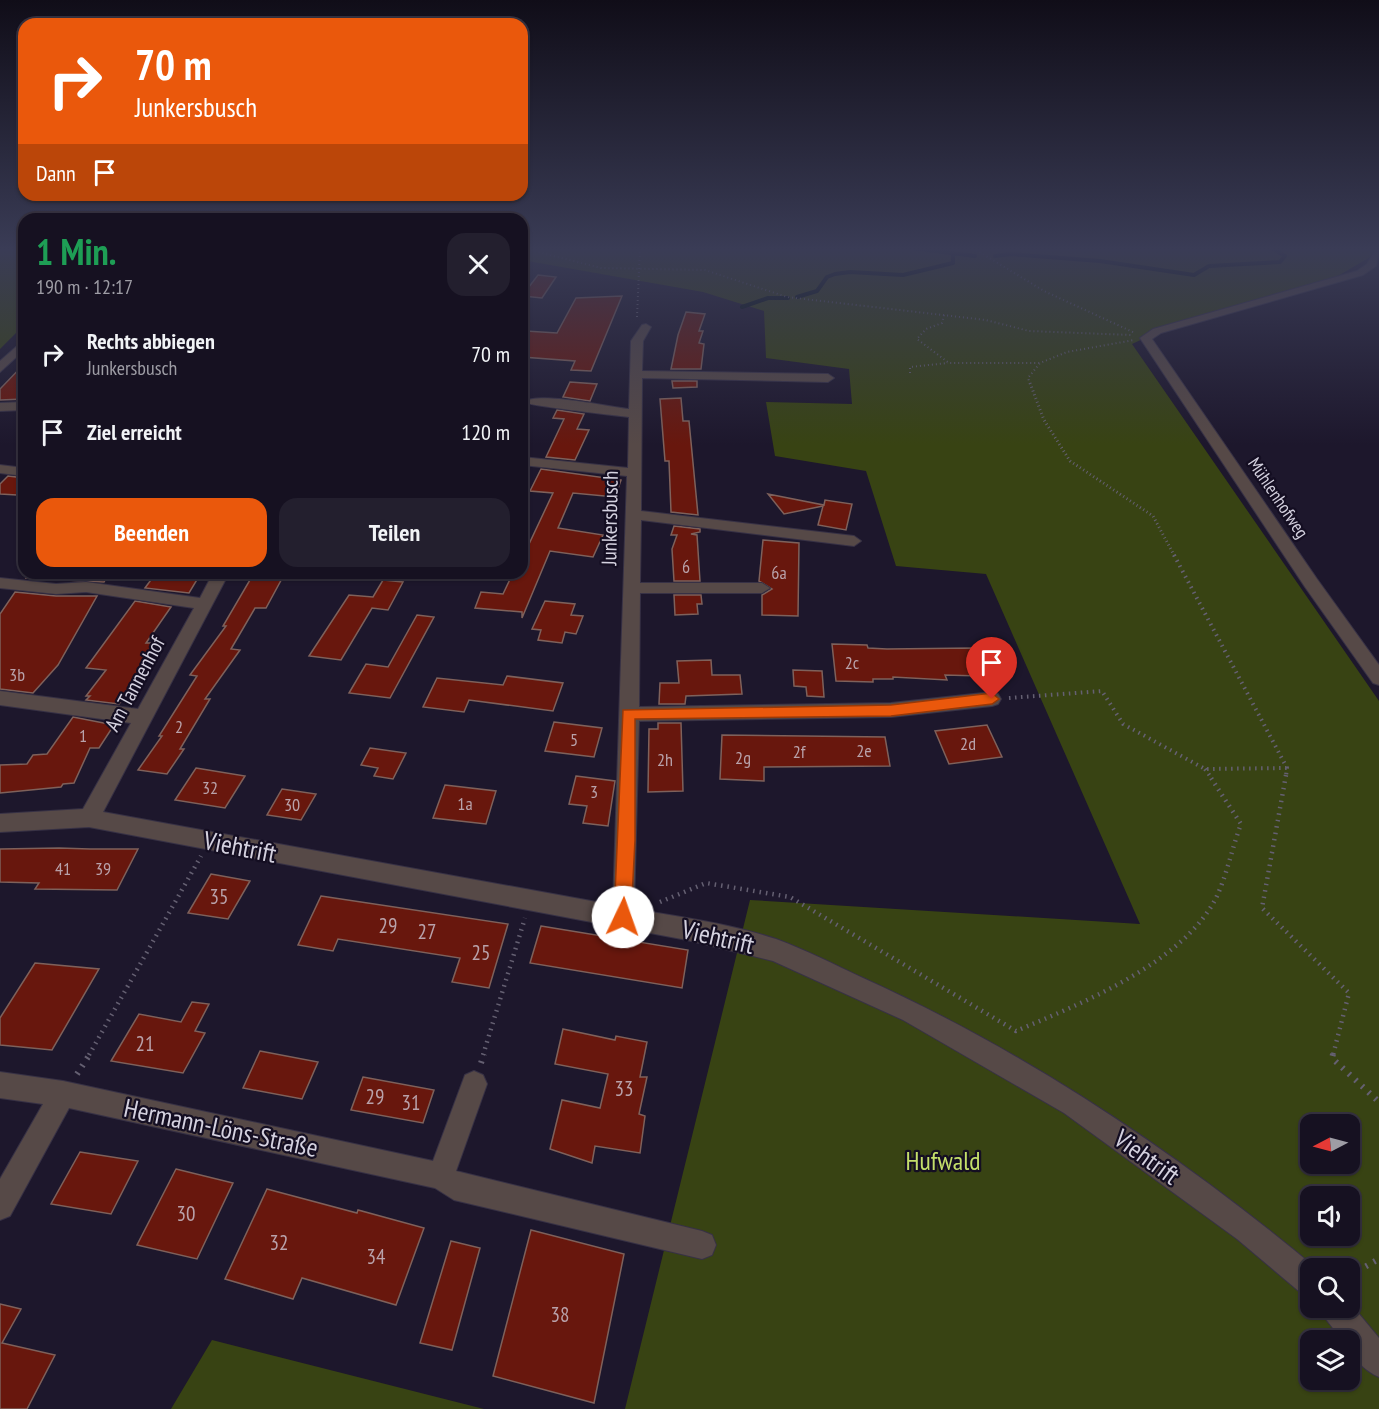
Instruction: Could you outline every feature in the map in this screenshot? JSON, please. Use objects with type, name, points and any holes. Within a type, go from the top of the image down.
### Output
[{"type":"street","points":[[1146,338],[1157,331],[1217,314]]},
{"type":"street","name":"Junkersbusch","points":[[623,917],[627,840],[637,341],[646,327]]},
{"type":"street","name":"Mühlenhofweg","points":[[1146,338],[1311,583],[1379,678]]},
{"type":"street","points":[[0,368],[18,349]]},
{"type":"street","points":[[636,374],[828,378]]},
{"type":"street","points":[[530,402],[560,403],[635,414]]},
{"type":"street","points":[[0,407],[18,406]]},
{"type":"street","points":[[528,461],[633,473]]},
{"type":"street","points":[[0,469],[18,471]]},
{"type":"street","points":[[632,514],[854,541]]},
{"type":"street","name":"Am Tannenhof","points":[[88,818],[218,579]]},
{"type":"street","points":[[0,583],[56,589],[86,587],[203,604]]},
{"type":"street","points":[[631,588],[762,588]]},
{"type":"street","points":[[0,698],[143,717]]},
{"type":"street","points":[[628,714],[891,710],[992,699]]},
{"type":"street","name":"Viehtrift","points":[[0,823],[88,818],[623,917],[776,950],[911,1012],[1073,1104],[1246,1229],[1300,1274]]},
{"type":"street","points":[[441,1176],[474,1084]]},
{"type":"street","name":"Hermann-Löns-Straße","points":[[0,1085],[63,1094],[441,1176],[454,1185],[702,1245]]},
{"type":"street","points":[[0,1206],[63,1094]]},
{"type":"street","points":[[1343,1318],[1379,1362]]},
{"type":"path","points":[[636,314],[646,327]]},
{"type":"path","points":[[933,314],[986,320],[1029,331],[1120,334],[1146,338]]},
{"type":"path","points":[[1093,314],[1146,338]]},
{"type":"path","points":[[944,315],[942,323],[926,329],[917,339],[949,363]]},
{"type":"path","points":[[910,373],[910,367],[921,364],[1040,363],[1067,351],[1146,338]]},
{"type":"path","points":[[1040,363],[1028,378],[1044,420],[1070,461],[1153,516],[1287,768],[1262,908],[1349,993],[1332,1058],[1379,1102]]},
{"type":"path","points":[[623,917],[706,883],[790,897],[1016,1031],[1085,1002],[1170,952],[1212,905],[1241,824],[1205,770],[1123,724],[1102,691],[992,699]]},
{"type":"path","points":[[1205,770],[1287,768]]},
{"type":"path","points":[[63,1094],[97,1045],[172,904],[211,841]]},
{"type":"path","points":[[474,1084],[530,901]]},
{"type":"path","points":[[1360,1269],[1379,1259]]},
{"type":"green space","points":[[0,314],[18,314],[18,331],[0,349]]},
{"type":"green space","name":"Hufwald","points":[[764,314],[1217,314],[1162,330],[1132,344],[1379,701],[1379,1409],[625,1409],[750,900],[1140,924],[986,574],[896,566],[866,471],[775,456],[766,402],[852,404],[849,369],[766,358]]},
{"type":"green space","points":[[212,1340],[484,1409],[171,1409]]},
{"type":"building","points":[[567,314],[615,314],[591,371],[571,370],[575,361],[528,357],[528,331],[557,333]]},
{"type":"building","points":[[685,314],[705,314],[699,331],[703,331],[699,343],[704,344],[701,369],[671,369]]},
{"type":"building","points":[[18,370],[18,399],[0,400],[0,389]]},
{"type":"building","points":[[672,381],[697,381],[697,387],[673,388]]},
{"type":"building","points":[[570,382],[597,384],[590,401],[563,397]]},
{"type":"building","points":[[681,398],[683,421],[689,421],[698,515],[671,512],[669,461],[665,461],[660,399]]},
{"type":"building","points":[[557,410],[584,414],[577,429],[589,430],[575,460],[546,457],[564,419],[553,418]]},
{"type":"building","points":[[541,469],[621,480],[615,497],[573,493],[558,528],[603,535],[593,557],[550,551],[522,618],[522,612],[475,608],[481,592],[503,594],[510,579],[528,579],[528,546],[553,493],[530,491]]},
{"type":"building","points":[[8,476],[18,477],[18,494],[0,494],[0,484]]},
{"type":"building","points":[[768,494],[824,505],[825,500],[852,504],[846,530],[818,525],[823,506],[784,514]]},
{"type":"building","points":[[674,526],[700,529],[700,532],[691,534],[697,535],[700,581],[674,581],[672,549],[677,535],[671,535]]},
{"type":"building","points":[[763,540],[799,543],[798,616],[762,615],[762,595],[772,589],[759,581]]},
{"type":"building","points":[[45,579],[106,579],[104,582]]},
{"type":"building","points":[[152,579],[197,579],[189,593],[145,588]]},
{"type":"building","points":[[250,579],[282,579],[266,608],[255,608],[231,649],[240,650],[205,699],[210,699],[180,749],[184,749],[167,774],[138,770],[162,736],[159,736],[197,676],[190,675],[226,626],[223,626]]},
{"type":"building","points":[[383,580],[403,582],[388,610],[372,608],[341,660],[309,656],[349,595],[373,597]]},
{"type":"building","points":[[15,592],[56,596],[97,596],[58,665],[33,693],[0,689],[0,614]]},
{"type":"building","points":[[674,595],[701,595],[702,604],[697,604],[698,614],[675,615]]},
{"type":"building","points":[[135,601],[171,607],[146,643],[159,643],[136,682],[119,704],[86,700],[90,696],[86,696],[106,670],[86,668]]},
{"type":"building","points":[[545,601],[575,604],[571,615],[583,616],[576,634],[565,632],[562,643],[538,640],[541,630],[532,629]]},
{"type":"building","points":[[417,615],[434,617],[390,698],[349,693],[366,664],[388,667]]},
{"type":"building","points":[[832,644],[867,645],[868,648],[887,649],[973,648],[980,676],[945,675],[947,680],[893,677],[893,679],[873,679],[873,682],[836,681]]},
{"type":"building","points":[[711,660],[712,675],[740,675],[742,694],[686,696],[685,704],[659,704],[660,683],[679,683],[677,661]]},
{"type":"building","points":[[793,670],[822,671],[824,697],[807,696],[806,687],[794,686]]},
{"type":"building","points":[[507,676],[563,683],[553,711],[469,700],[464,712],[423,707],[437,678],[503,685]]},
{"type":"building","points":[[73,717],[114,725],[99,748],[90,748],[74,783],[63,784],[61,787],[0,793],[0,765],[27,764],[33,755],[47,754]]},
{"type":"building","points":[[554,722],[602,728],[594,757],[545,751]]},
{"type":"building","points":[[658,723],[681,723],[683,791],[648,792],[649,729],[658,729]]},
{"type":"building","points":[[987,725],[1002,757],[949,764],[935,731]]},
{"type":"building","points":[[722,735],[885,737],[890,766],[764,767],[764,781],[720,779]]},
{"type":"building","points":[[370,748],[406,753],[393,779],[374,776],[378,768],[361,765]]},
{"type":"building","points":[[196,768],[245,776],[225,808],[175,800]]},
{"type":"building","points":[[576,776],[615,781],[608,826],[583,823],[587,806],[569,804]]},
{"type":"building","points":[[445,785],[496,791],[486,824],[433,818]]},
{"type":"building","points":[[282,789],[316,794],[301,820],[267,815]]},
{"type":"building","points":[[0,849],[138,849],[117,890],[35,889],[39,883],[0,882]]},
{"type":"building","points":[[211,874],[250,881],[228,919],[188,913]]},
{"type":"building","points":[[321,896],[508,924],[489,988],[452,982],[460,958],[338,939],[333,951],[298,945]]},
{"type":"building","points":[[541,926],[688,950],[682,988],[530,963]]},
{"type":"building","points":[[35,963],[99,969],[52,1050],[0,1045],[0,1018]]},
{"type":"building","points":[[192,1002],[209,1004],[195,1031],[205,1033],[183,1073],[111,1061],[139,1014],[181,1022]]},
{"type":"building","points":[[563,1029],[615,1040],[616,1036],[647,1042],[640,1077],[647,1077],[639,1114],[645,1116],[640,1153],[595,1146],[592,1163],[550,1149],[562,1100],[600,1108],[608,1074],[555,1064]]},
{"type":"building","points":[[260,1051],[318,1062],[302,1099],[243,1088]]},
{"type":"building","points":[[363,1077],[434,1090],[423,1123],[351,1110]]},
{"type":"building","points":[[80,1152],[138,1161],[111,1214],[51,1204]]},
{"type":"building","points":[[176,1169],[233,1183],[197,1259],[137,1245]]},
{"type":"building","points":[[267,1189],[424,1228],[396,1305],[302,1278],[293,1299],[225,1279]]},
{"type":"building","points":[[531,1230],[624,1254],[594,1403],[493,1376]]},
{"type":"building","points":[[451,1241],[480,1248],[452,1350],[420,1343]]},
{"type":"building","points":[[0,1304],[21,1309],[2,1343],[55,1355],[27,1409],[0,1409]]},
{"type":"route","points":[[623,917],[627,840],[628,714],[891,710],[992,699]]}]
